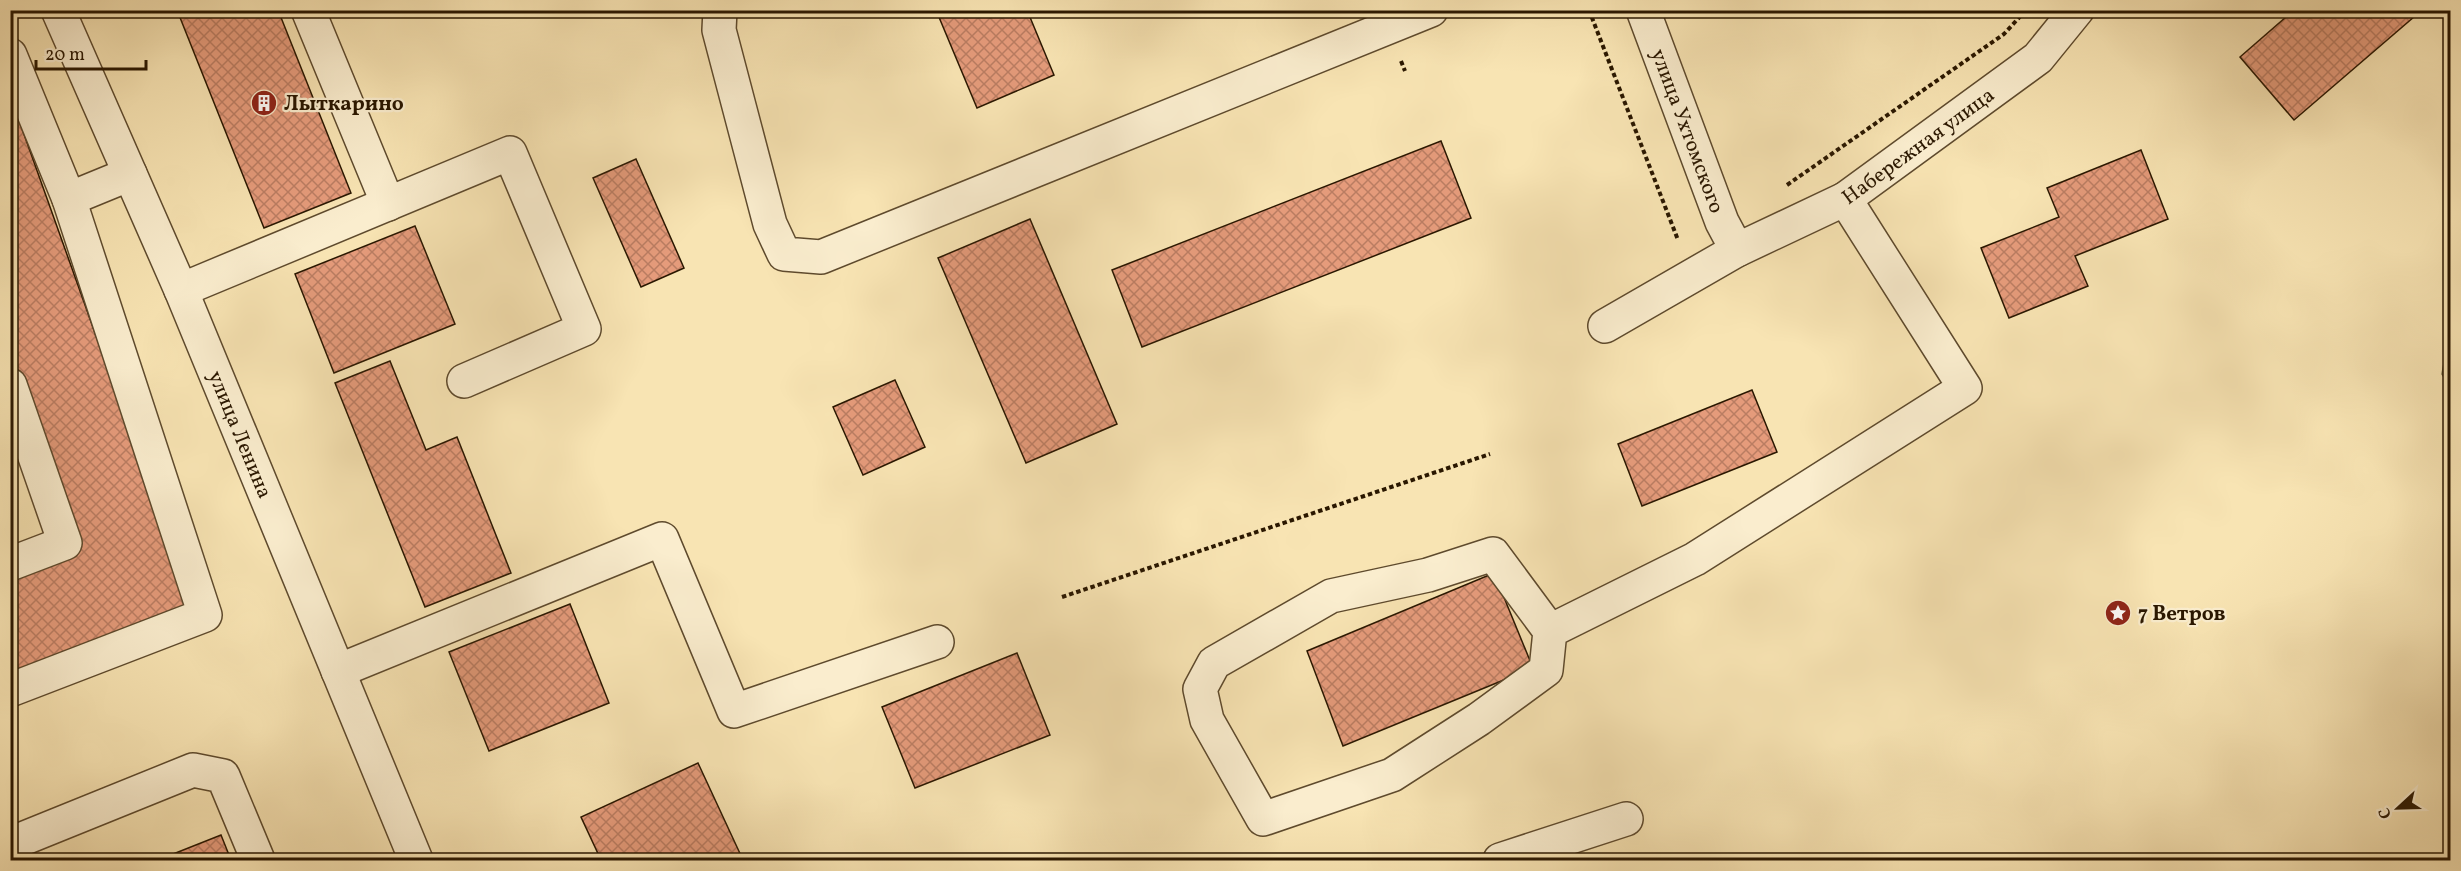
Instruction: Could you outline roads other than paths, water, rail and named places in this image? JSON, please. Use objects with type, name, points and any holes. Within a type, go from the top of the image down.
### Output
[{"type":"street","name":"улица Ленина","points":[[58,10],[181,290],[416,861]]},
{"type":"street","points":[[308,10],[388,204]]},
{"type":"street","points":[[720,10],[719,30],[770,224],[784,254],[821,257],[1431,10]]},
{"type":"street","name":"улица Ухтомского","points":[[1643,10],[1722,222],[1737,250]]},
{"type":"street","name":"Набережная улица","points":[[1605,326],[1737,250],[1845,199],[2038,58],[2077,10]]},
{"type":"street","points":[[10,55],[69,200],[205,615],[10,690]]},
{"type":"street","points":[[181,290],[510,153],[584,329],[464,381]]},
{"type":"street","points":[[69,200],[130,174]]},
{"type":"street","points":[[1551,631],[1695,559],[1965,388],[1845,199]]},
{"type":"street","points":[[10,385],[65,543],[10,564]]},
{"type":"street","points":[[338,671],[662,539],[734,711],[937,642]]},
{"type":"street","points":[[1493,554],[1551,631],[1546,670],[1470,726],[1392,775],[1263,819],[1207,720],[1200,689],[1214,663],[1331,596],[1428,574],[1493,554]]},
{"type":"street","points":[[10,844],[193,770],[223,776],[258,861]]},
{"type":"street","points":[[1500,861],[1626,819]]},
{"type":"place","name":"Лыткарино","points":[[264,103]]},
{"type":"place","name":"7 Ветров","points":[[2118,613]]}]
